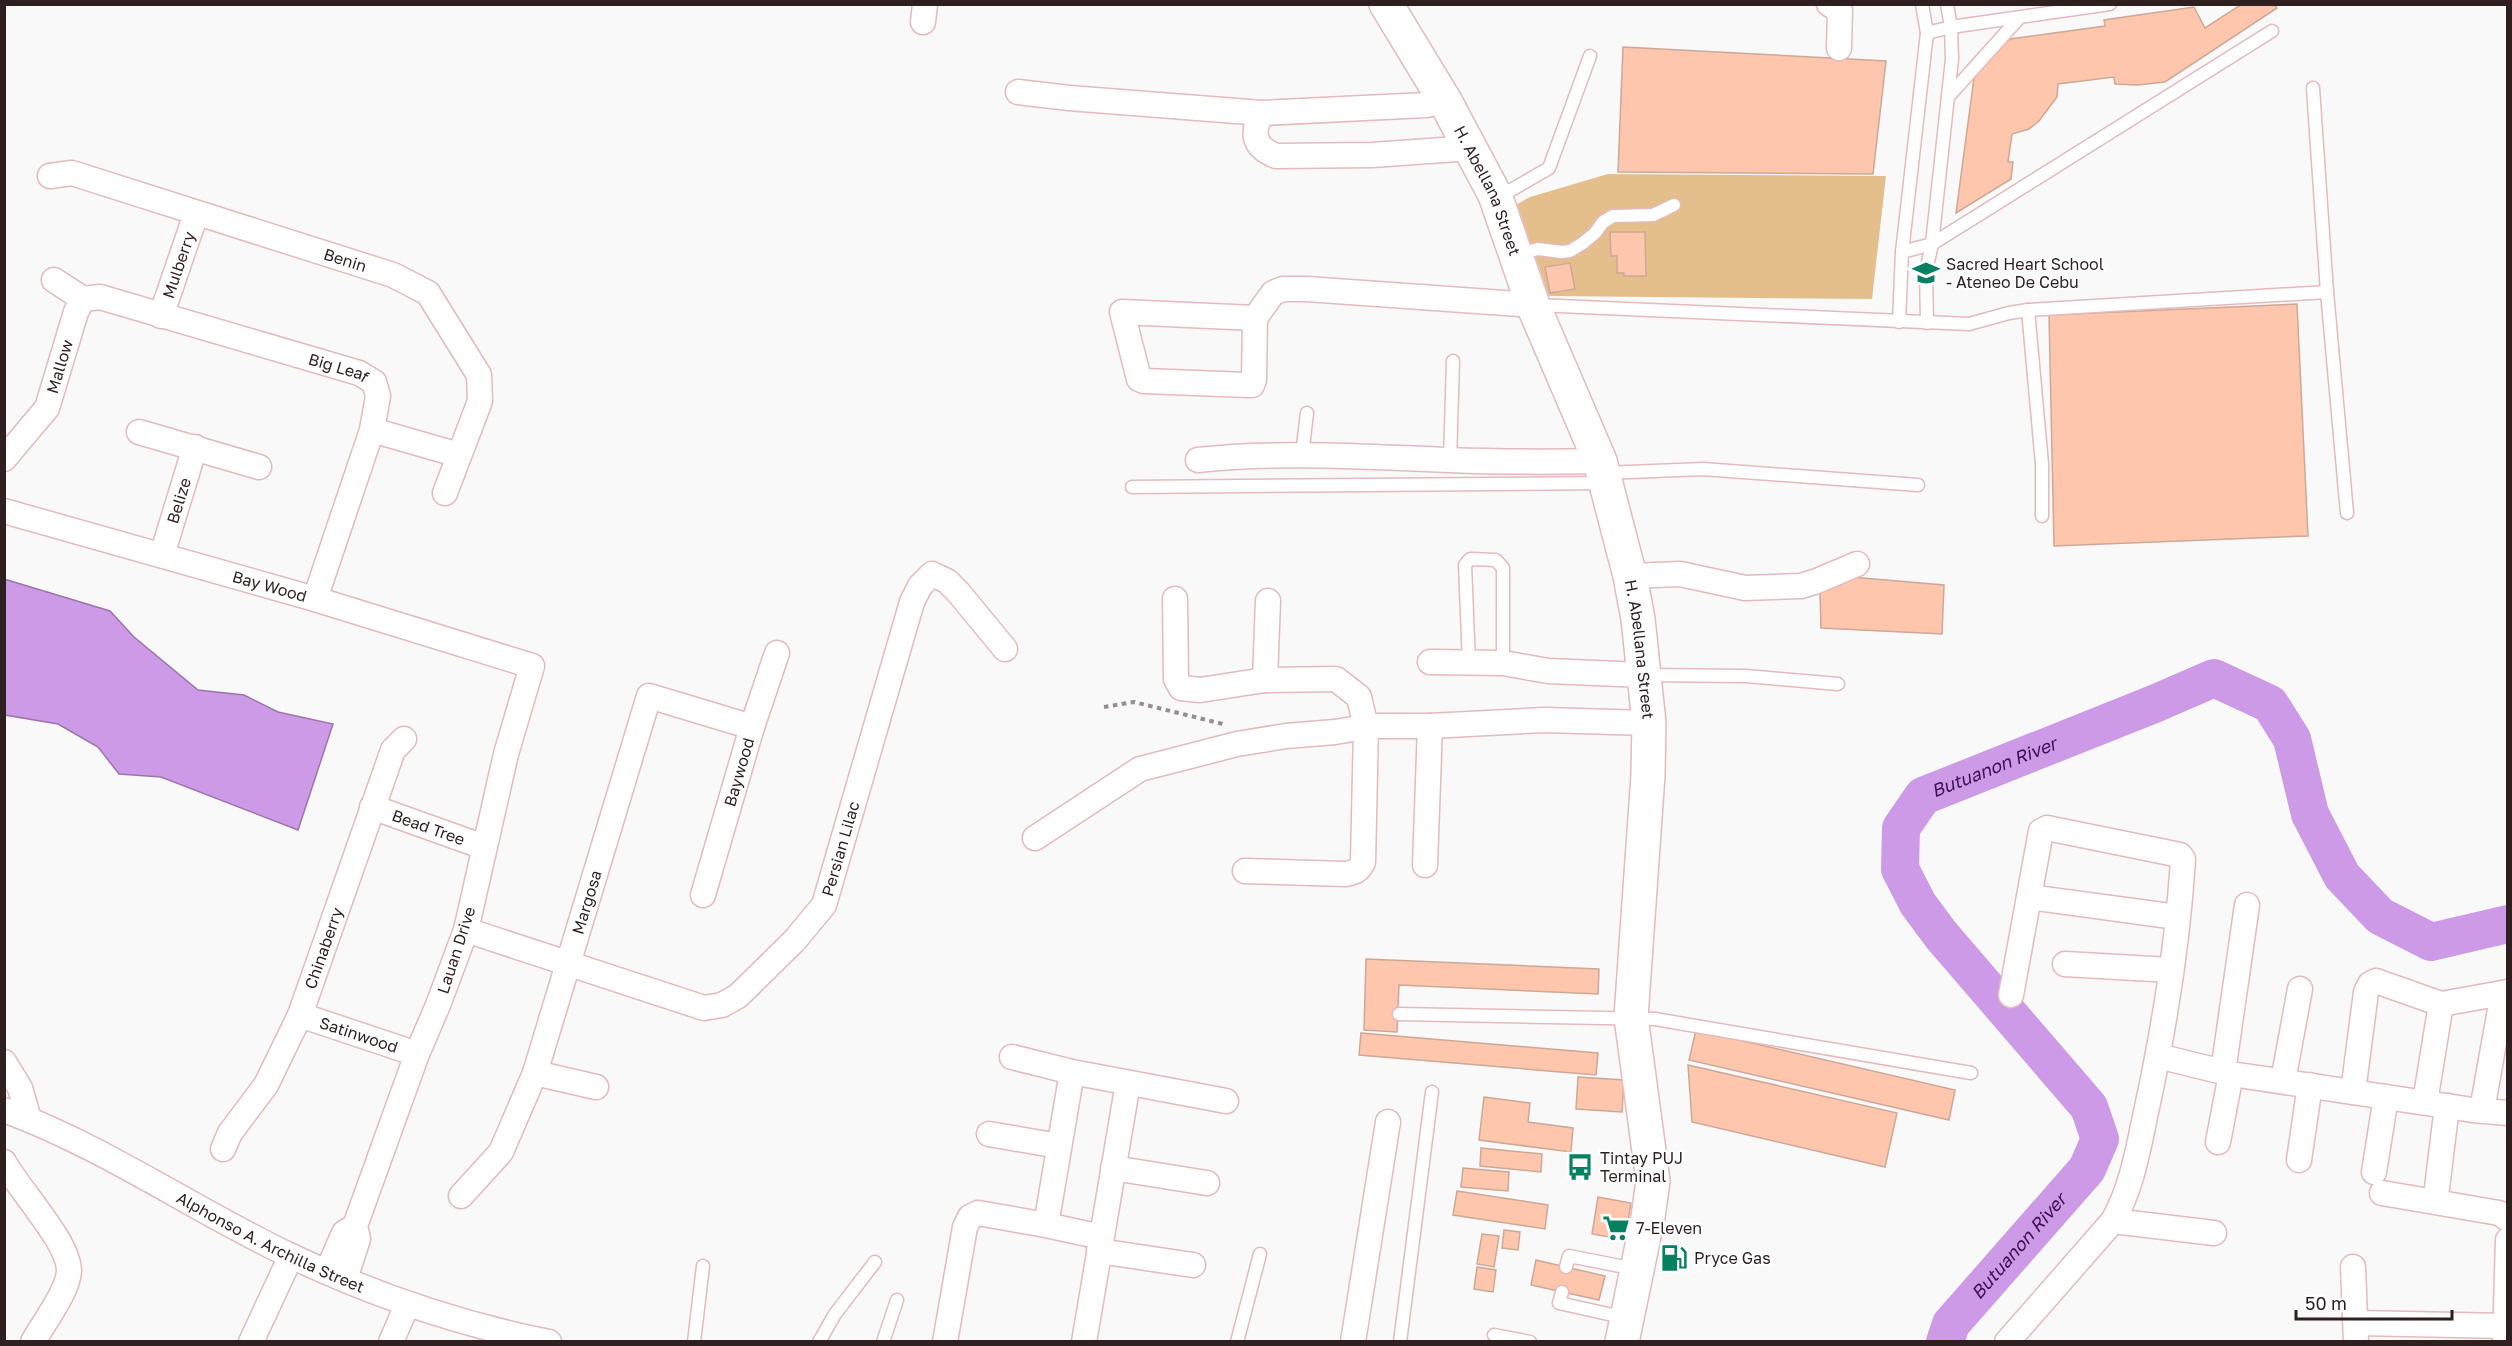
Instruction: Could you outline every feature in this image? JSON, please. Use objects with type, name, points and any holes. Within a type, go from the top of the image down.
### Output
[{"type":"main road","name":"H. Abellana Street","points":[[1386,4],[1445,100],[1495,195],[1533,305],[1604,473],[1630,576],[1638,619],[1649,723],[1648,776],[1631,1017],[1653,1181],[1648,1217],[1624,1330]]},
{"type":"street","points":[[1829,4],[1840,11],[1839,48]]},
{"type":"street","points":[[1018,92],[1262,113],[1426,105],[1445,100]]},
{"type":"street","points":[[1262,113],[1254,126],[1256,137],[1267,153],[1276,156],[1372,155],[1471,148]]},
{"type":"street","name":"Benin","points":[[50,176],[72,173],[393,275],[428,293],[479,375],[480,401],[445,493]]},
{"type":"street","name":"Mulberry","points":[[161,316],[196,214]]},
{"type":"street","points":[[54,280],[83,299]]},
{"type":"street","points":[[1255,318],[1122,312],[1139,380],[1252,385],[1255,372],[1255,318],[1273,293],[1283,289],[1533,305]]},
{"type":"street","name":"Big Leaf","points":[[83,299],[100,297],[367,376],[374,382],[378,396],[372,430],[315,599]]},
{"type":"street","name":"Mallow","points":[[4,459],[48,408],[76,312],[83,299]]},
{"type":"street","points":[[372,430],[459,455]]},
{"type":"street","points":[[139,432],[259,466]]},
{"type":"street","name":"Belize","points":[[162,555],[195,447]]},
{"type":"street","points":[[1198,460],[1248,455],[1302,455],[1450,460],[1604,473]]},
{"type":"street","name":"Bay Wood","points":[[4,512],[315,599],[532,666]]},
{"type":"street","points":[[1630,576],[1680,574],[1745,588],[1801,586],[1857,564]]},
{"type":"street","name":"Persian Lilac","points":[[465,930],[569,962],[704,1008],[722,1005],[738,996],[795,940],[824,905],[912,602],[920,586],[932,574],[946,581],[1005,650]]},
{"type":"street","points":[[1175,599],[1176,680],[1180,688],[1200,690],[1265,680],[1318,677],[1336,679],[1359,697],[1366,727],[1363,862],[1360,869],[1346,874],[1245,871]]},
{"type":"street","points":[[1265,680],[1268,601]]},
{"type":"street","name":"Baywood","points":[[703,894],[752,727],[777,653]]},
{"type":"street","points":[[1430,662],[1503,663],[1548,671],[1644,675]]},
{"type":"street","name":"Lauan Drive","points":[[336,1275],[358,1239],[355,1226],[465,930],[506,754],[532,666]]},
{"type":"street","name":"Margosa","points":[[461,1196],[501,1152],[535,1073],[649,696],[752,727]]},
{"type":"street","points":[[1035,838],[1140,769],[1237,744],[1366,727],[1544,720],[1649,723]]},
{"type":"street","points":[[1425,865],[1430,726]]},
{"type":"street","name":"Chinaberry","points":[[223,1149],[230,1133],[266,1085],[300,1015],[393,750],[404,739]]},
{"type":"street","name":"Bead Tree","points":[[372,807],[484,847]]},
{"type":"street","points":[[2007,1341],[2113,1221],[2124,1201],[2158,1056],[2177,917],[2183,859],[2180,855],[2047,828],[2041,831],[2011,995]]},
{"type":"street","points":[[2030,897],[2177,917]]},
{"type":"street","points":[[2218,1142],[2247,905]]},
{"type":"street","points":[[2065,964],[2170,970]]},
{"type":"street","points":[[2353,1092],[2366,992],[2370,984],[2376,981],[2441,1004],[2505,992],[2482,1110]]},
{"type":"street","points":[[2283,1081],[2300,989]]},
{"type":"street","points":[[2437,1188],[2436,1104],[2441,1004]]},
{"type":"street","name":"Satinwood","points":[[300,1015],[417,1054]]},
{"type":"street","points":[[2158,1056],[2227,1073],[2508,1113]]},
{"type":"street","points":[[1012,1057],[1072,1072],[1226,1101]]},
{"type":"street","points":[[4,1062],[20,1088],[30,1119]]},
{"type":"street","points":[[1046,1226],[1072,1072]]},
{"type":"street","points":[[535,1073],[596,1087]]},
{"type":"street","points":[[1084,1341],[1128,1083]]},
{"type":"street","points":[[2299,1160],[2310,1085]]},
{"type":"street","points":[[2386,1097],[2378,1182],[2499,1213],[2508,1219]]},
{"type":"street","name":"Alphonso A. Archilla Street","points":[[4,1110],[56,1130],[291,1256],[480,1335],[549,1341]]},
{"type":"street","points":[[1353,1341],[1388,1122]]},
{"type":"street","points":[[989,1134],[1059,1146]]},
{"type":"street","points":[[4,1162],[55,1236],[64,1252],[69,1271],[64,1287],[33,1341]]},
{"type":"street","points":[[1113,1168],[1207,1183]]},
{"type":"street","points":[[945,1341],[965,1227],[970,1217],[978,1214],[1046,1226],[1100,1244],[1193,1265]]},
{"type":"street","points":[[2113,1221],[2214,1233]]},
{"type":"street","points":[[2353,1267],[2356,1332],[2506,1334],[2508,1240]]},
{"type":"street","points":[[251,1341],[291,1256]]},
{"type":"street","points":[[392,1341],[407,1305]]},
{"type":"lane","points":[[1899,322],[1902,252],[1927,33],[1922,4]]},
{"type":"lane","points":[[1927,323],[1926,271],[1932,244],[1952,59],[1951,27],[1947,4]]},
{"type":"lane","points":[[1927,33],[1951,27],[2110,4]]},
{"type":"lane","points":[[1948,97],[2019,18]]},
{"type":"lane","points":[[1902,252],[1932,244],[2272,31]]},
{"type":"lane","points":[[1495,195],[1513,189],[1549,168],[1590,56]]},
{"type":"lane","points":[[2313,88],[2327,292],[2347,513]]},
{"type":"lane","points":[[1515,255],[1538,249],[1562,252],[1570,250],[1583,243],[1603,222],[1613,216],[1653,215],[1674,205]]},
{"type":"lane","points":[[1533,305],[1969,324],[2028,310],[2327,292]]},
{"type":"lane","points":[[2028,310],[2042,464],[2042,516]]},
{"type":"lane","points":[[1450,460],[1453,361]]},
{"type":"lane","points":[[1302,455],[1307,413]]},
{"type":"lane","points":[[1132,487],[1703,469],[1918,484]]},
{"type":"lane","points":[[1469,663],[1465,565],[1470,559],[1496,560],[1503,568],[1503,663]]},
{"type":"lane","points":[[1644,675],[1746,676],[1838,684]]},
{"type":"lane","points":[[1399,1014],[1655,1019],[1971,1073]]},
{"type":"lane","points":[[1400,1341],[1432,1092]]},
{"type":"lane","points":[[1237,1341],[1260,1254]]},
{"type":"lane","points":[[1566,1268],[1569,1256],[1636,1269]]},
{"type":"lane","points":[[819,1341],[835,1314],[875,1262]]},
{"type":"lane","points":[[694,1341],[703,1266]]},
{"type":"lane","points":[[1562,1292],[1559,1304],[1624,1330]]},
{"type":"lane","points":[[883,1341],[897,1300]]},
{"type":"lane","points":[[1494,1335],[1530,1341]]},
{"type":"path","points":[[1104,707],[1134,702],[1207,718],[1228,725]]},
{"type":"shaded area","points":[[1608,174],[1886,176],[1872,299],[1549,296],[1517,204],[1530,197]]},
{"type":"shaded area","points":[[4,579],[110,611],[134,637],[198,690],[244,695],[278,712],[333,724],[298,830],[161,777],[119,774],[98,747],[58,724],[5,715]]},
{"type":"building","points":[[2242,4],[2274,4],[2277,8],[2165,82],[2137,85],[2115,84],[2114,77],[2058,84],[2057,97],[2039,121],[2029,129],[2012,134],[2008,162],[2013,162],[2011,179],[1956,213],[1974,78],[1991,50],[2010,39],[2105,26],[2104,20],[2194,7],[2205,28]]},
{"type":"building","points":[[1623,47],[1886,61],[1873,174],[1618,172]]},
{"type":"building","points":[[1610,232],[1645,232],[1646,276],[1624,276],[1624,273],[1617,273],[1617,256],[1611,256]]},
{"type":"building","points":[[1570,263],[1575,289],[1550,293],[1545,267]]},
{"type":"building","points":[[2297,304],[2308,536],[2054,546],[2049,315]]},
{"type":"building","points":[[1851,577],[1944,585],[1942,634],[1821,628],[1820,592]]},
{"type":"building","points":[[1366,959],[1599,969],[1598,994],[1399,985],[1397,1032],[1364,1030]]},
{"type":"building","points":[[1696,1030],[1955,1090],[1949,1120],[1689,1060]]},
{"type":"building","points":[[1361,1033],[1598,1053],[1596,1075],[1359,1055]]},
{"type":"building","points":[[1688,1065],[1897,1113],[1885,1167],[1692,1122]]},
{"type":"building","points":[[1578,1077],[1624,1080],[1622,1112],[1576,1109]]},
{"type":"building","points":[[1484,1097],[1530,1103],[1528,1122],[1573,1128],[1571,1152],[1479,1140]]},
{"type":"building","points":[[1481,1148],[1542,1154],[1541,1172],[1480,1166]]},
{"type":"building","points":[[1463,1168],[1509,1172],[1508,1191],[1461,1187]]},
{"type":"building","points":[[1457,1191],[1548,1205],[1545,1229],[1453,1215]]},
{"type":"building","points":[[1598,1197],[1631,1203],[1625,1240],[1592,1234]]},
{"type":"building","points":[[1504,1230],[1520,1232],[1518,1250],[1502,1248]]},
{"type":"building","points":[[1482,1234],[1499,1236],[1494,1267],[1477,1264]]},
{"type":"building","points":[[1536,1260],[1605,1276],[1599,1300],[1531,1285]]},
{"type":"building","points":[[1477,1267],[1496,1270],[1493,1292],[1474,1289]]},
{"type":"waterway","name":"Butuanon River","points":[[1945,1342],[1951,1324],[2087,1169],[2100,1139],[2089,1107],[1941,935],[1918,904],[1900,869],[1901,828],[1923,796],[2214,678],[2270,704],[2292,739],[2310,814],[2342,876],[2380,916],[2431,942],[2508,924]]},
{"type":"place","name":"Sacred Heart School - Ateneo De Cebu","points":[[1926,273]]},
{"type":"place","name":"Tintay PUJ Terminal","points":[[1580,1167]]},
{"type":"place","name":"7-Eleven","points":[[1616,1228]]},
{"type":"place","name":"Pryce Gas","points":[[1674,1258]]}]
